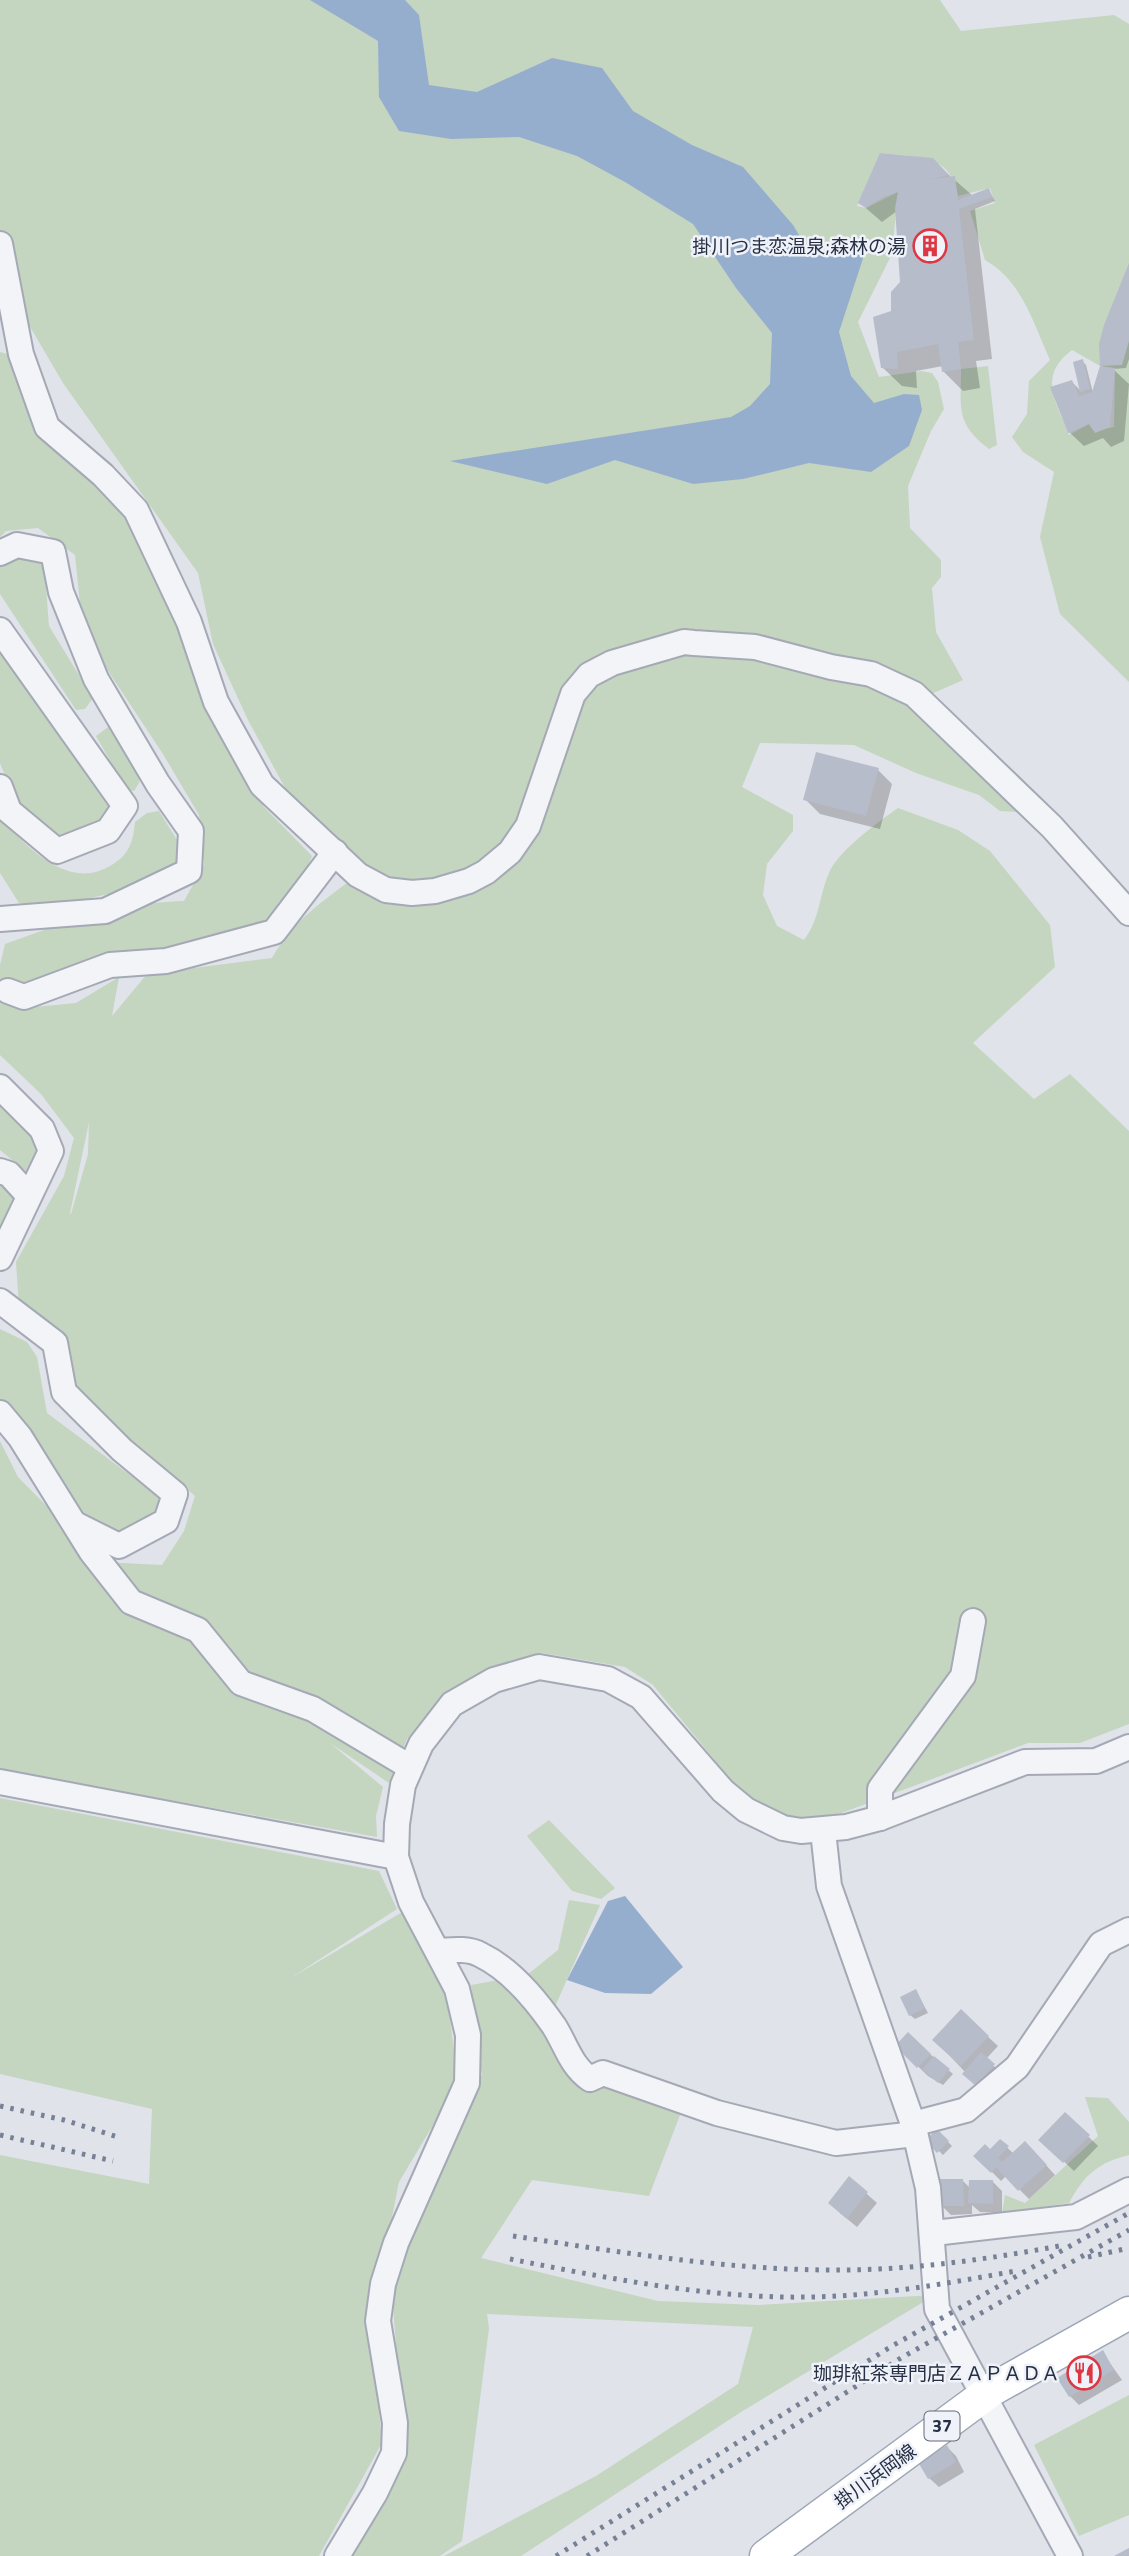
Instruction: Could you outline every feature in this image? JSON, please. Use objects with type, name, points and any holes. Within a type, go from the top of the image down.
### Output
[{"type":"main road","name":"掛川浜岡線","points":[[766,2556],[985,2395],[1129,2313]]},
{"type":"street","points":[[0,244],[21,354],[47,427],[103,475],[136,510],[189,622],[216,702],[262,785],[358,875],[386,890],[412,893],[435,891],[469,881],[510,852],[528,826],[573,694],[589,675],[612,663],[684,642],[755,647],[831,667],[871,674],[914,694],[1052,827],[1129,913]]},
{"type":"street","points":[[0,553],[17,545],[53,552],[61,592],[96,679],[158,784],[191,831],[189,871],[105,911],[0,919]]},
{"type":"street","points":[[0,630],[125,806],[108,831],[57,851],[9,811],[0,787]]},
{"type":"street","points":[[8,991],[24,997],[110,965],[166,961],[274,932],[335,852]]},
{"type":"street","points":[[0,1087],[42,1129],[51,1151],[0,1258]]},
{"type":"street","points":[[0,1171],[9,1174],[29,1196]]},
{"type":"street","points":[[0,1301],[55,1343],[64,1392],[122,1450],[175,1494],[166,1521],[119,1546],[76,1525]]},
{"type":"street","points":[[0,1413],[20,1437],[91,1551],[131,1602],[198,1630],[241,1683],[313,1709],[410,1767]]},
{"type":"street","points":[[880,1818],[880,1788],[963,1676],[973,1622]]},
{"type":"street","points":[[337,2556],[375,2493],[394,2453],[395,2423],[379,2321],[383,2284],[396,2243],[467,2083],[468,2035],[457,1989],[411,1902],[397,1857],[403,1785],[421,1745],[452,1704],[494,1680],[539,1667],[608,1679],[641,1697],[723,1791],[746,1810],[783,1828],[823,1831],[880,1818],[1025,1762],[1096,1761],[1129,1747]]},
{"type":"street","points":[[0,1782],[397,1857]]},
{"type":"street","points":[[823,1831],[829,1886],[914,2129],[928,2188],[934,2233],[937,2309],[1070,2556]]},
{"type":"street","points":[[439,1951],[463,1950],[481,1954],[518,1982],[554,2026],[579,2071],[590,2079],[603,2073],[717,2113],[836,2143],[914,2129],[965,2110],[1017,2067],[1101,1944],[1129,1930]]},
{"type":"street","points":[[934,2233],[1076,2217],[1129,2190]]},
{"type":"green space","points":[[0,0],[940,0],[961,31],[1114,15],[1129,24],[1129,682],[1060,614],[1040,537],[1054,472],[1023,452],[1012,437],[1027,414],[1029,381],[1050,360],[1032,317],[1017,291],[998,269],[985,260],[970,211],[995,203],[990,188],[958,196],[954,182],[940,165],[918,157],[881,153],[857,206],[866,208],[898,192],[892,254],[858,322],[879,377],[921,371],[932,373],[938,382],[944,409],[931,431],[908,486],[910,528],[941,560],[941,577],[932,588],[936,632],[963,680],[920,699],[1019,812],[1000,811],[979,795],[916,773],[854,745],[760,743],[742,787],[793,815],[793,831],[767,864],[763,895],[777,926],[804,940],[813,924],[834,864],[859,838],[898,808],[958,830],[990,851],[1050,925],[1055,967],[973,1043],[1034,1099],[1070,1074],[1129,1131],[1129,1724],[1080,1743],[1028,1743],[823,1820],[790,1819],[749,1802],[653,1685],[625,1667],[542,1653],[493,1666],[454,1688],[407,1739],[389,1783],[330,1743],[383,1787],[376,1816],[377,1837],[0,1770],[0,1441],[18,1477],[102,1562],[162,1565],[184,1531],[195,1496],[127,1438],[64,1399],[65,1365],[20,1323],[16,1262],[64,1176],[74,1138],[41,1094],[0,1055],[0,1003],[35,1007],[76,1003],[119,977],[112,1016],[147,974],[272,958],[300,921],[357,875],[307,828],[248,720],[213,644],[198,573],[63,383],[29,325],[0,313]],"holes":[[[1072,350],[1100,366],[1115,369],[1114,427],[1094,431],[1089,424],[1069,435],[1055,400],[1052,380],[1061,360]],[[89,1122],[88,1154],[71,1214],[70,1213]]]},
{"type":"green space","points":[[0,352],[15,356],[47,427],[114,490],[243,755],[263,806],[312,856],[299,886],[265,921],[241,936],[143,952],[76,980],[0,990],[0,965],[5,944],[71,921],[115,910],[137,905],[184,901],[204,865],[199,815],[163,754],[83,633],[75,555],[38,528],[6,531],[0,537]]},
{"type":"green space","points":[[988,366],[997,445],[989,449],[970,431],[965,423],[961,405],[961,369]]},
{"type":"green space","points":[[16,554],[44,562],[49,626],[93,698],[85,709],[76,710],[0,594],[0,565]]},
{"type":"green space","points":[[0,642],[108,798],[108,831],[63,844],[20,811],[0,763]]},
{"type":"green space","points":[[111,725],[140,775],[134,791],[126,789],[96,736]]},
{"type":"green space","points":[[159,811],[182,848],[183,860],[131,889],[49,907],[19,903],[0,873],[0,818],[36,853],[64,869],[79,873],[94,872],[116,862],[129,848],[135,822],[147,813]]},
{"type":"green space","points":[[0,1100],[43,1145],[28,1173],[0,1150]]},
{"type":"green space","points":[[0,1180],[21,1204],[2,1224],[0,1231]]},
{"type":"green space","points":[[0,1329],[27,1342],[37,1357],[47,1413],[158,1496],[164,1509],[136,1535],[114,1532],[88,1518],[52,1481],[0,1402]]},
{"type":"green space","points":[[0,1798],[379,1871],[397,1909],[289,1979],[404,1911],[447,1994],[458,2083],[399,2182],[371,2321],[382,2443],[319,2556],[0,2556],[0,2155],[149,2184],[152,2109],[0,2074]]},
{"type":"green space","points":[[549,1820],[615,1888],[601,1899],[572,1891],[527,1836]]},
{"type":"green space","points":[[569,1900],[600,1905],[549,2020],[590,2079],[685,2102],[649,2196],[532,2180],[481,2258],[658,2301],[758,2305],[935,2295],[741,2412],[521,2556],[444,2556],[596,2476],[738,2384],[753,2327],[487,2314],[489,2328],[462,2541],[440,2556],[347,2556],[404,2443],[392,2295],[420,2212],[482,2075],[471,1985],[527,1975],[558,1950]]},
{"type":"green space","points":[[1085,2097],[1108,2098],[1129,2122],[1129,2155],[1093,2171],[1069,2203],[1002,2213],[1005,2195],[1025,2203],[1098,2136]]},
{"type":"green space","points":[[1129,2395],[1129,2515],[1079,2536],[1034,2445]]},
{"type":"water","points":[[310,0],[405,0],[419,15],[429,85],[477,92],[552,58],[602,68],[633,111],[692,145],[743,167],[793,225],[811,255],[869,240],[839,332],[851,376],[874,403],[904,394],[919,395],[922,410],[909,446],[871,472],[809,463],[743,479],[693,484],[615,460],[547,484],[450,461],[731,417],[750,406],[770,384],[772,333],[736,288],[693,224],[577,156],[519,137],[451,139],[399,131],[379,97],[378,41]]},
{"type":"water","points":[[625,1896],[683,1967],[651,1994],[605,1993],[567,1980],[608,1901]]},
{"type":"building","name":"掛川つま恋温泉;森林の湯","points":[[880,153],[933,158],[949,175],[931,179],[955,176],[958,200],[989,188],[992,197],[959,209],[974,340],[958,342],[961,369],[942,372],[938,344],[897,352],[898,369],[881,368],[873,317],[891,311],[891,292],[900,282],[895,208],[898,192],[883,197],[866,208],[858,203]]},
{"type":"building","points":[[1129,263],[1129,341],[1122,365],[1100,366],[1099,344],[1104,325]]},
{"type":"building","points":[[1083,359],[1090,389],[1080,392],[1073,362]]},
{"type":"building","points":[[1100,366],[1115,368],[1110,427],[1095,433],[1089,424],[1068,433],[1050,387],[1072,380],[1079,396],[1092,392]]},
{"type":"building","points":[[816,752],[879,768],[866,816],[803,800]]},
{"type":"building","points":[[916,1989],[925,2008],[909,2016],[900,1997]]},
{"type":"building","points":[[961,2009],[989,2036],[961,2066],[932,2040]]},
{"type":"building","points":[[908,2032],[931,2054],[917,2068],[895,2046]]},
{"type":"building","points":[[981,2052],[995,2064],[976,2086],[962,2074]]},
{"type":"building","points":[[934,2056],[950,2069],[938,2083],[922,2069]]},
{"type":"building","points":[[1065,2112],[1090,2135],[1063,2163],[1038,2140]]},
{"type":"building","points":[[937,2129],[949,2141],[937,2153],[925,2140]]},
{"type":"building","points":[[1000,2139],[1009,2146],[998,2158],[1002,2162],[1025,2141],[1047,2165],[1018,2191],[996,2167],[991,2173],[973,2156],[985,2144],[990,2149]]},
{"type":"building","points":[[849,2176],[868,2192],[847,2219],[828,2203]]},
{"type":"building","points":[[939,2179],[963,2179],[964,2206],[940,2206]]},
{"type":"building","points":[[969,2180],[993,2180],[993,2204],[968,2203]]},
{"type":"building","points":[[1103,2350],[1114,2370],[1069,2397],[1057,2378]]},
{"type":"building","points":[[947,2445],[956,2462],[928,2479],[918,2462]]},
{"type":"building","points":[[1129,2548],[1129,2556],[1114,2556]]},
{"type":"railway","points":[[0,2106],[64,2120],[121,2138]]},
{"type":"railway","points":[[0,2135],[113,2161]]},
{"type":"railway","points":[[556,2556],[892,2346],[1129,2213]]},
{"type":"railway","points":[[587,2556],[901,2358],[1129,2230]]},
{"type":"railway","points":[[513,2236],[695,2262],[833,2270],[947,2263],[1059,2246]]},
{"type":"railway","points":[[1088,2257],[1129,2248]]},
{"type":"railway","points":[[510,2259],[660,2286],[773,2297],[836,2296],[888,2291],[1016,2271]]},
{"type":"place","name":"掛川つま恋温泉;森林の湯","points":[[930,246]]},
{"type":"place","name":"珈琲紅茶専門店ＺＡＰＡＤＡ","points":[[1084,2373]]}]
